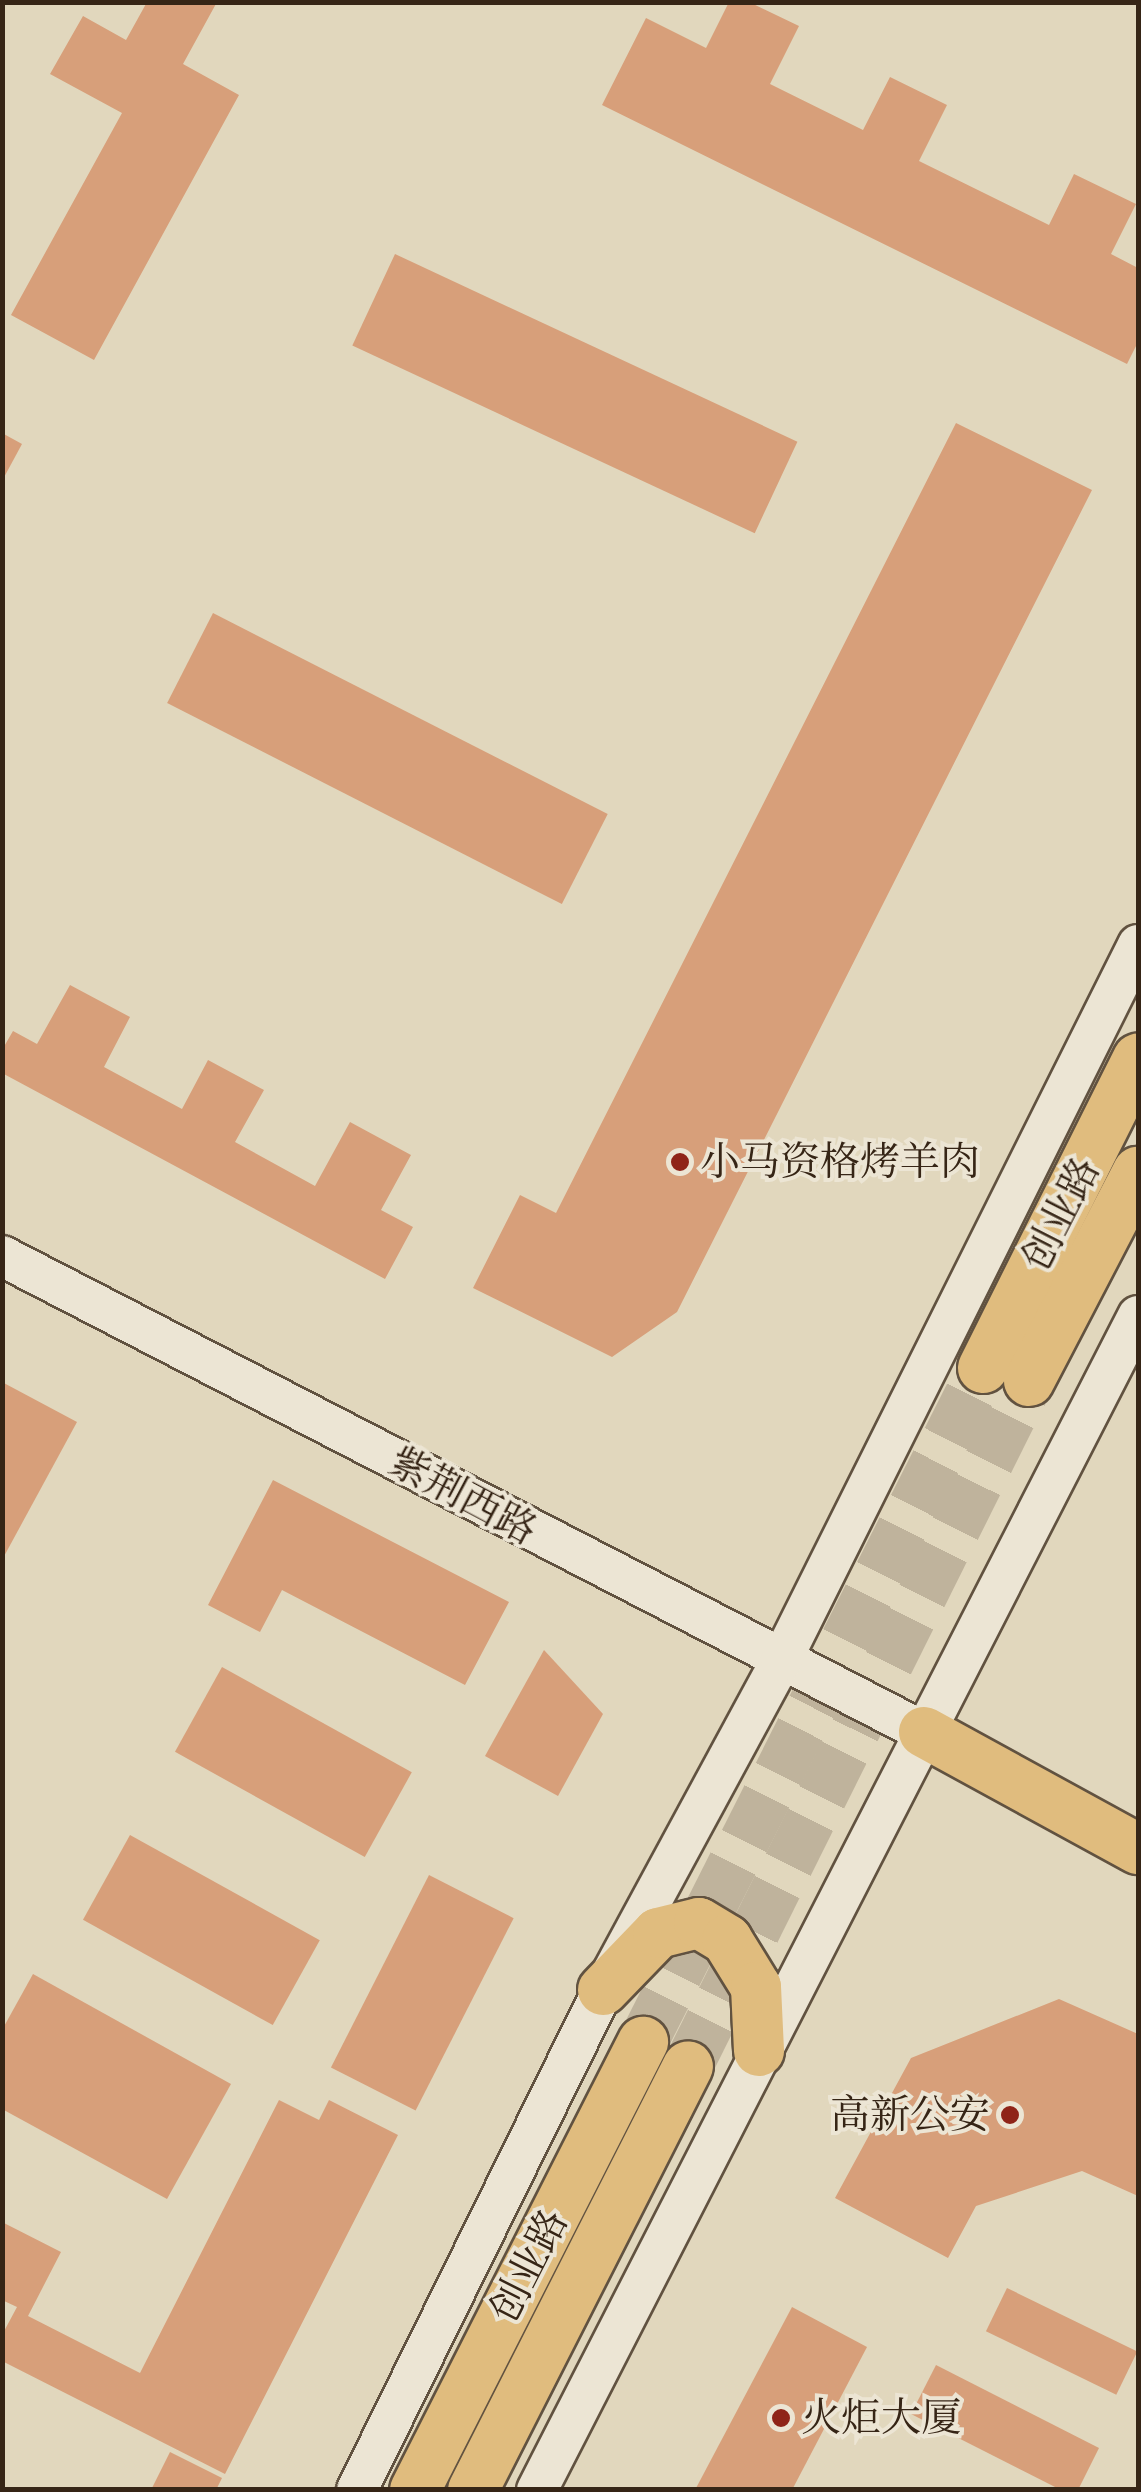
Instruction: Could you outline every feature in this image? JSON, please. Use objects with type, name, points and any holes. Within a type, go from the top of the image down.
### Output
[{"type":"main road","name":"创业路","points":[[1138,1059],[1006,1374],[1138,1172]]},
{"type":"main road","points":[[924,1732],[1138,1848]]},
{"type":"main road","points":[[603,1990],[658,1933],[700,1924],[728,1940],[756,1987],[759,2050]]},
{"type":"main road","name":"创业路","points":[[415,2490],[643,2042]]},
{"type":"main road","name":"创业路","points":[[473,2490],[688,2066]]},
{"type":"street","points":[[358,2490],[603,1990],[781,1662],[1138,945]]},
{"type":"street","name":"紫荆西路","points":[[2,1256],[781,1662],[924,1732]]},
{"type":"street","points":[[538,2490],[759,2050],[1138,1316]]},
{"type":"building","points":[[147,2],[217,2],[183,64],[239,95],[94,360],[11,315],[122,113],[50,74],[83,16],[126,40]]},
{"type":"building","points":[[729,2],[749,2],[799,26],[770,84],[863,130],[890,77],[947,105],[919,161],[1049,225],[1074,174],[1136,204],[1111,254],[1138,268],[1138,342],[1127,364],[602,105],[646,18],[706,48]]},
{"type":"building","points":[[395,254],[797,442],[755,533],[352,346]]},
{"type":"building","points":[[956,423],[1092,490],[677,1312],[612,1357],[473,1288],[520,1195],[556,1213]]},
{"type":"building","points":[[2,433],[22,444],[2,481]]},
{"type":"building","points":[[213,613],[608,814],[562,904],[167,703]]},
{"type":"building","points":[[70,985],[130,1017],[104,1067],[182,1109],[208,1060],[264,1090],[235,1142],[315,1186],[350,1122],[411,1155],[381,1210],[413,1227],[385,1279],[2,1073],[2,1050],[13,1031],[37,1044]]},
{"type":"building","points":[[2,1382],[77,1422],[2,1560]]},
{"type":"building","points":[[273,1480],[509,1602],[465,1685],[282,1590],[260,1632],[208,1605]]},
{"type":"building","points":[[544,1650],[603,1714],[558,1796],[485,1756]]},
{"type":"building","points":[[222,1667],[412,1772],[365,1857],[175,1752]]},
{"type":"building","points":[[130,1835],[320,1940],[273,2025],[83,1920]]},
{"type":"building","points":[[429,1875],[514,1918],[416,2111],[331,2067]]},
{"type":"building","points":[[33,1974],[231,2084],[167,2199],[2,2109],[2,2030]]},
{"type":"building","name":"高新公安","points":[[1059,1999],[1138,2034],[1138,2196],[1082,2171],[976,2206],[948,2258],[835,2198],[911,2058]]},
{"type":"building","points":[[279,2100],[319,2120],[329,2100],[398,2135],[225,2474],[2,2361],[2,2335],[17,2307],[2,2300],[2,2222],[61,2252],[28,2316],[140,2373]]},
{"type":"building","points":[[1007,2288],[1137,2352],[1116,2395],[986,2331]]},
{"type":"building","name":"火炬大厦","points":[[792,2307],[867,2347],[792,2490],[695,2490]]},
{"type":"building","name":"火炬大厦","points":[[936,2365],[1099,2448],[1078,2490],[1061,2490],[911,2414]]},
{"type":"building","points":[[170,2452],[222,2478],[216,2490],[151,2490]]},
{"type":"tunnel","points":[[643,2042],[983,1368]]},
{"type":"tunnel","points":[[688,2066],[1029,1381]]},
{"type":"place","name":"小马资格烤羊肉","points":[[680,1162]]},
{"type":"place","name":"高新公安","points":[[1010,2115]]},
{"type":"place","name":"火炬大厦","points":[[781,2418]]}]
